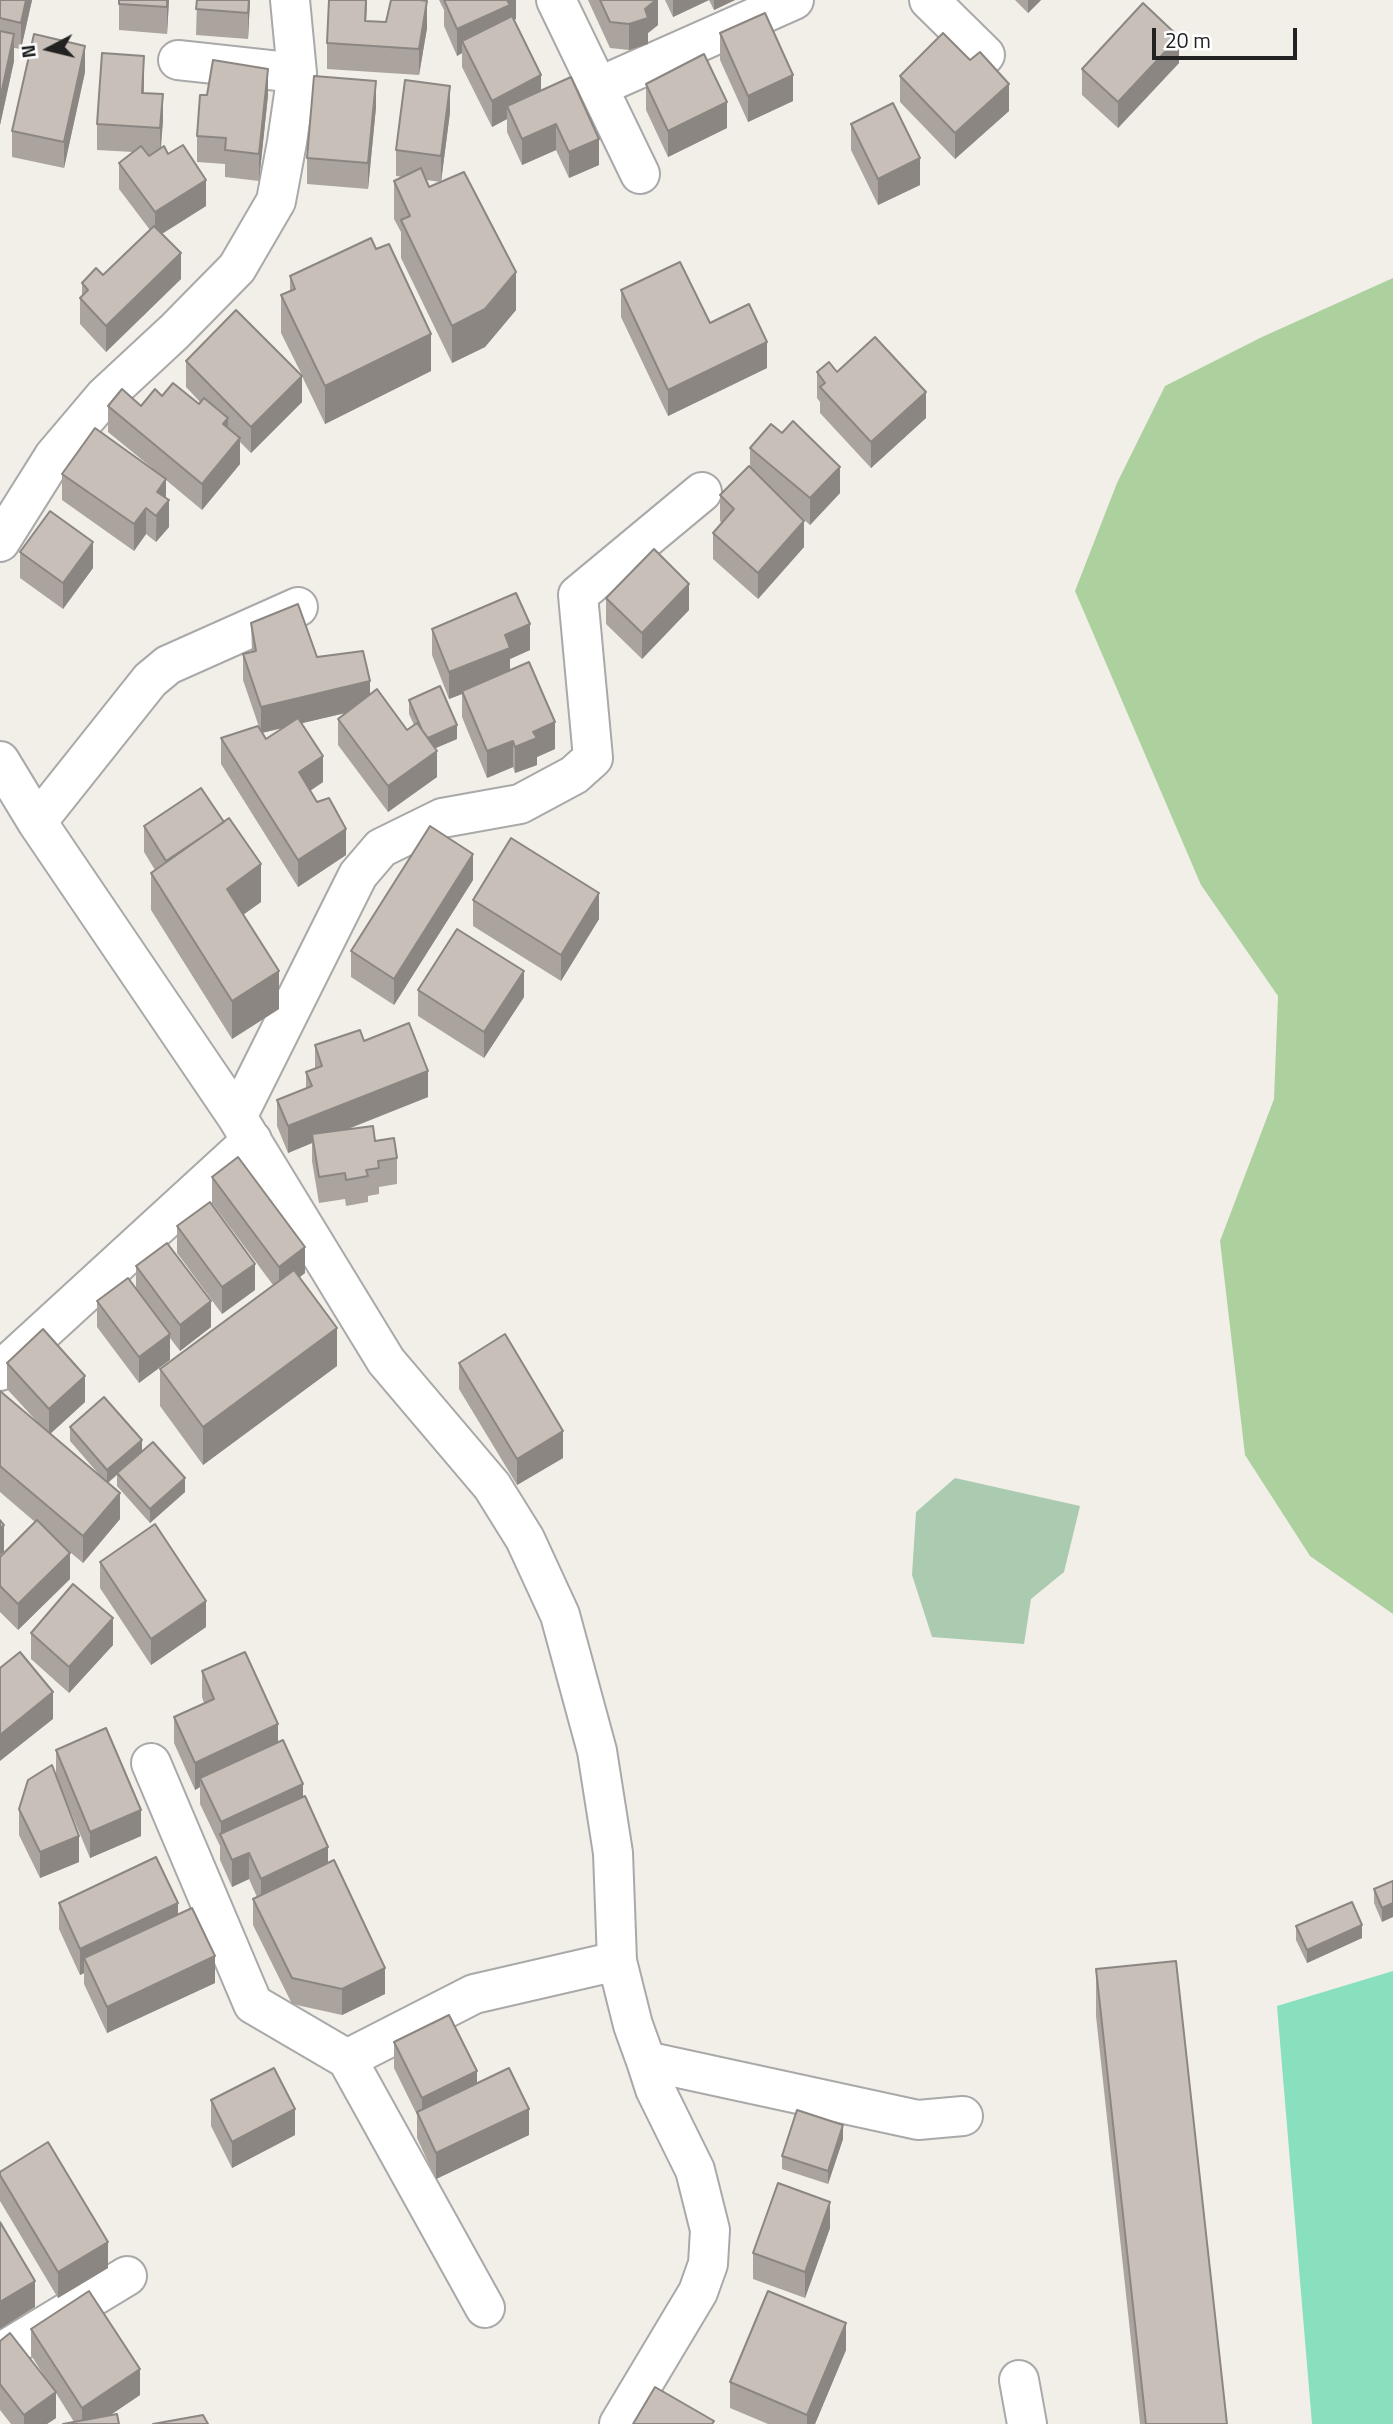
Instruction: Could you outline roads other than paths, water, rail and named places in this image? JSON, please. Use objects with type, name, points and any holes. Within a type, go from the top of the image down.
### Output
[{"type":"street","points":[[0,541],[54,456],[104,397],[237,268],[276,201],[297,73],[290,0]]},
{"type":"street","points":[[556,0],[640,174]]},
{"type":"street","points":[[598,87],[794,0]]},
{"type":"street","points":[[929,0],[985,54]]},
{"type":"street","points":[[178,60],[297,73]]},
{"type":"street","points":[[0,1371],[245,1129],[358,875],[381,848],[442,818],[520,804],[574,775],[593,758],[578,595],[702,492]]},
{"type":"street","points":[[37,822],[150,680],[168,664],[298,607]]},
{"type":"street","points":[[0,761],[37,822],[245,1129],[386,1361],[492,1486],[524,1539],[560,1615],[597,1751],[614,1853],[617,1961],[633,2025],[655,2089],[695,2170],[710,2230],[708,2264],[698,2292],[619,2424]]},
{"type":"street","points":[[151,1763],[253,2004],[347,2059],[485,2308]]},
{"type":"street","points":[[150,1863],[186,1846]]},
{"type":"street","points":[[347,2059],[474,1994],[617,1961]]},
{"type":"street","points":[[646,2062],[918,2120],[963,2116]]},
{"type":"street","points":[[0,2353],[127,2276]]},
{"type":"street","points":[[1019,2380],[1027,2424]]}]
